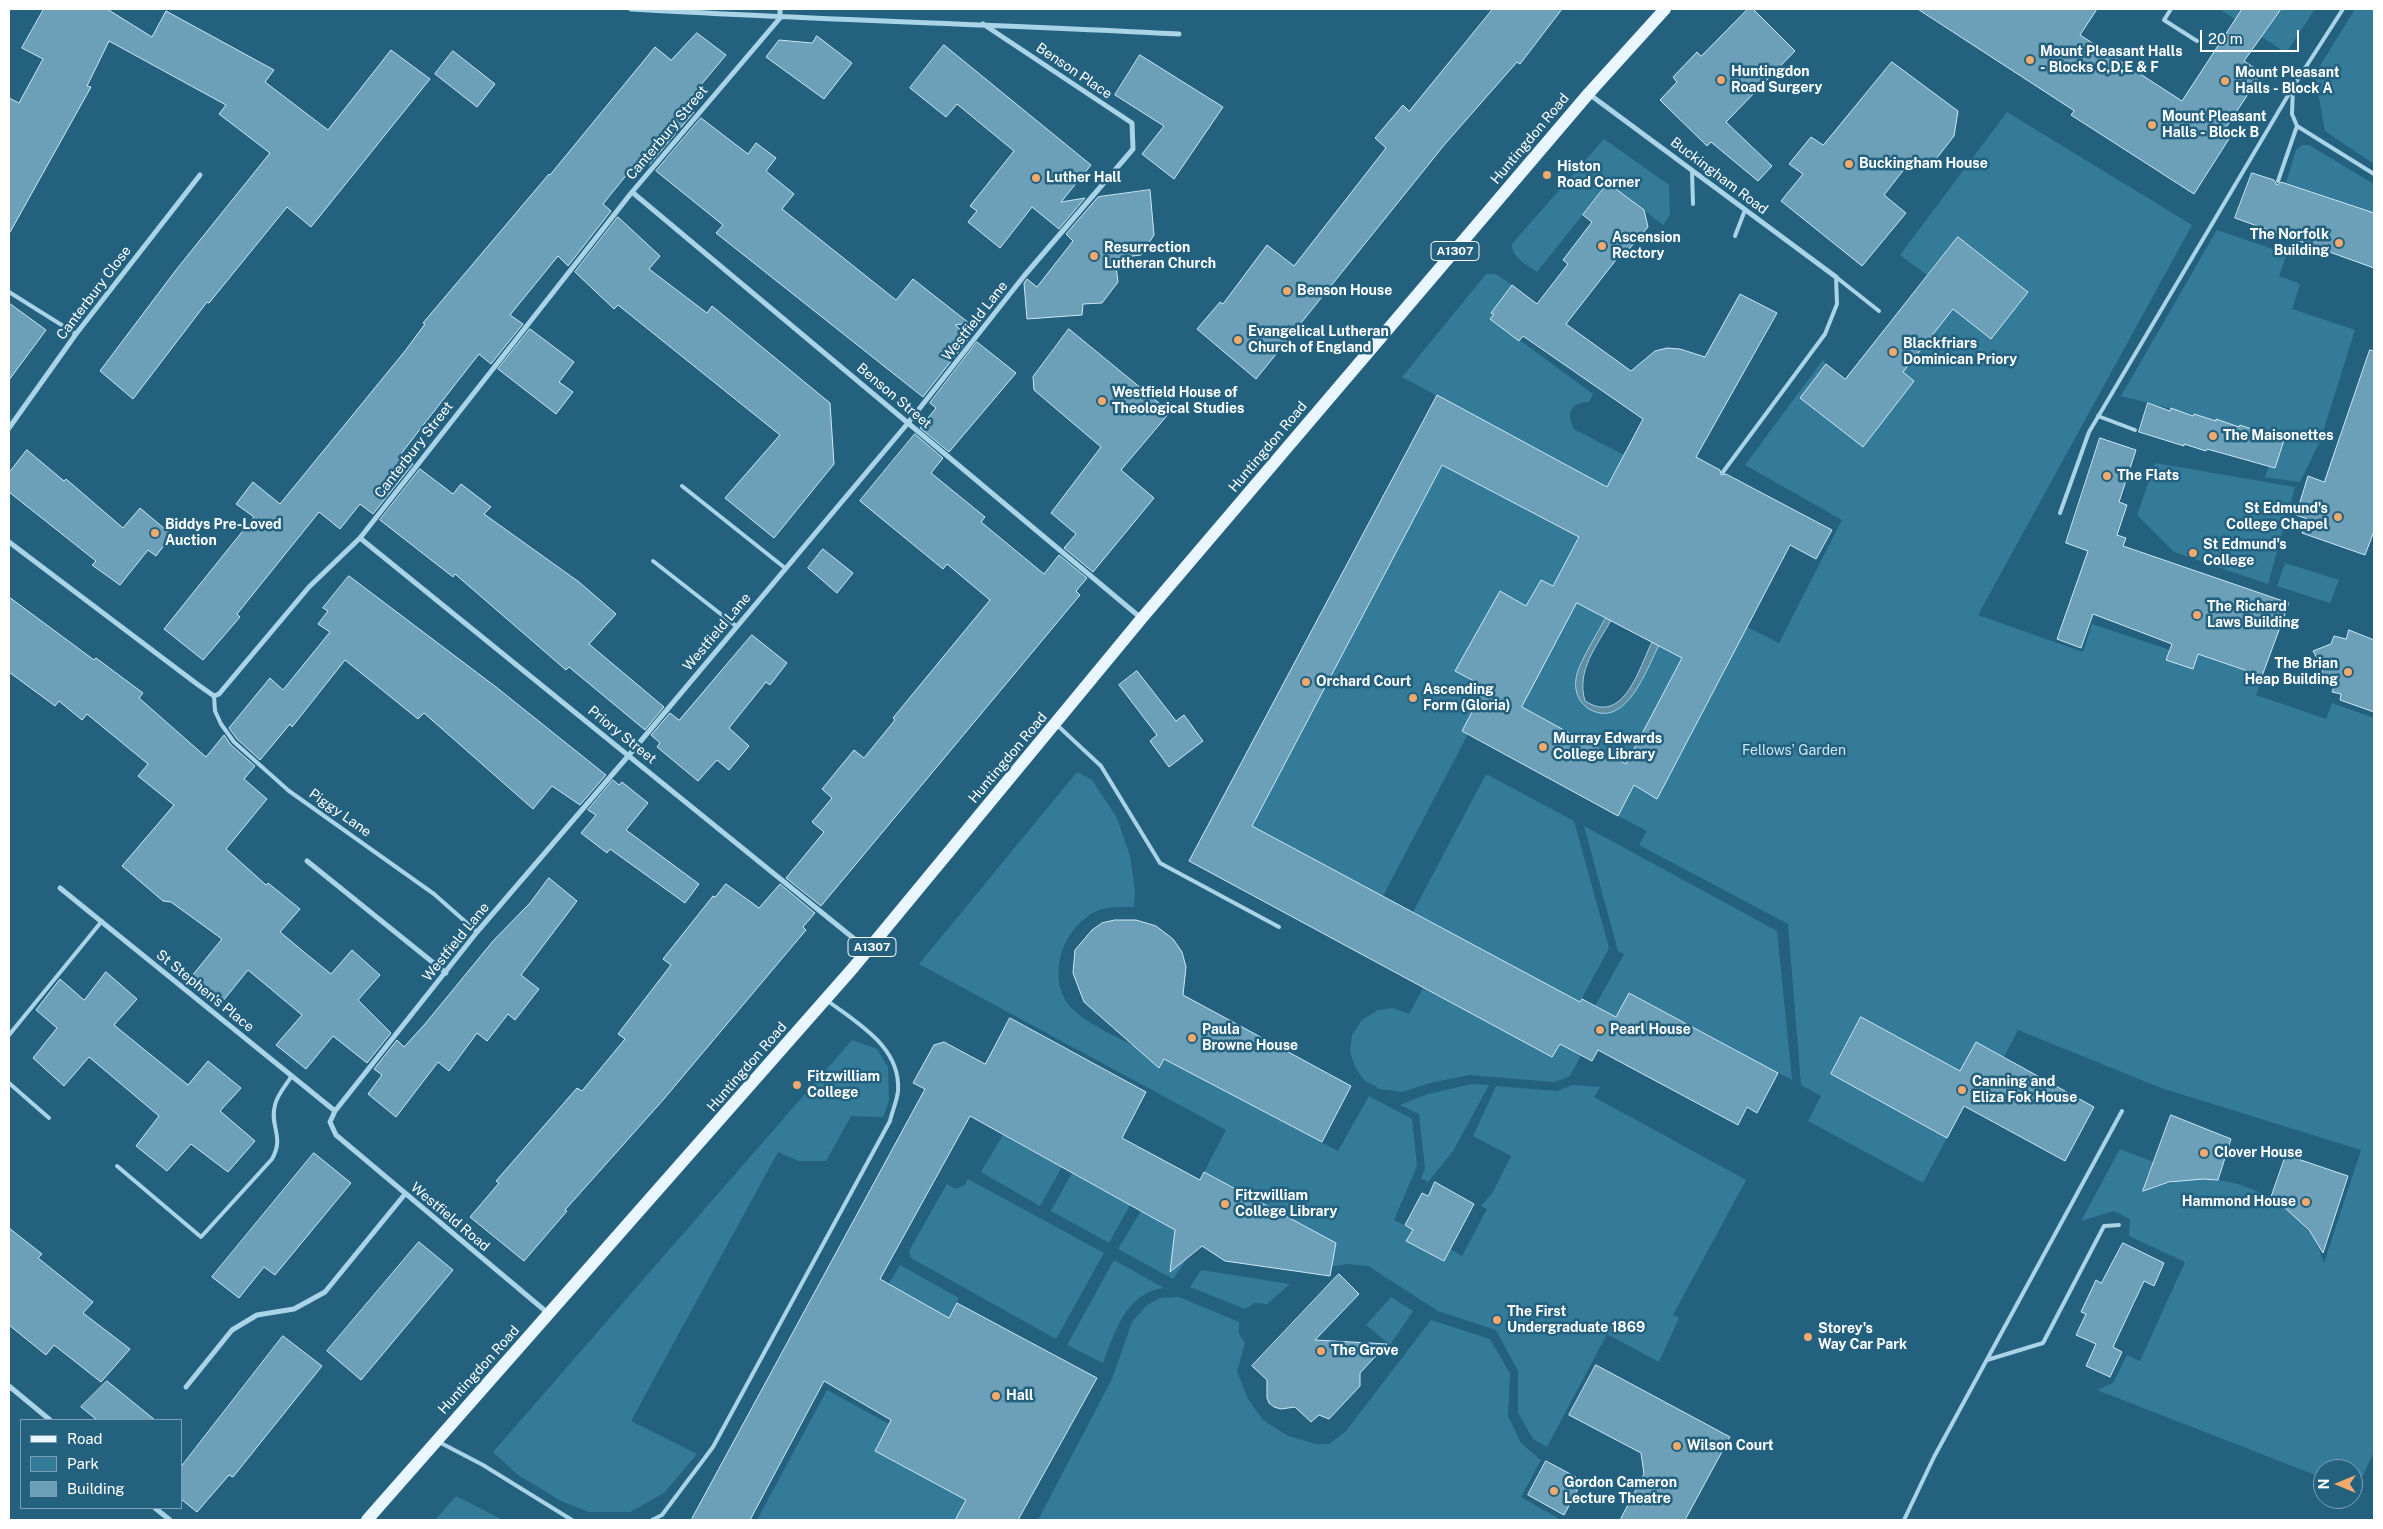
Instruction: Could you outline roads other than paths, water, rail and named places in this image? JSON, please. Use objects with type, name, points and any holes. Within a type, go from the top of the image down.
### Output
[{"type":"main road","name":"Huntingdon Road","points":[[367,1520],[436,1440],[550,1315],[826,1000],[1142,618],[1589,93],[1665,9]]},
{"type":"street","points":[[631,9],[780,18],[983,24],[1179,34]]},
{"type":"street","points":[[780,9],[780,18]]},
{"type":"street","name":"Canterbury Street","points":[[214,696],[219,694],[309,587],[360,538],[632,192],[780,18]]},
{"type":"street","name":"Benson Place","points":[[983,24],[1132,123],[1133,149]]},
{"type":"street","name":"Buckingham Road","points":[[1589,93],[1836,277]]},
{"type":"street","name":"Westfield Lane","points":[[335,1111],[477,932],[629,755],[908,423],[1024,276],[1133,149]]},
{"type":"street","name":"Canterbury Close","points":[[9,428],[76,334],[200,175]]},
{"type":"street","name":"Benson Street","points":[[632,192],[1142,618]]},
{"type":"street","name":"Priory Street","points":[[360,538],[868,950]]},
{"type":"street","points":[[9,542],[214,696]]},
{"type":"street","points":[[307,861],[446,972]]},
{"type":"street","name":"St Stephen's Place","points":[[60,888],[335,1111]]},
{"type":"street","name":"Westfield Road","points":[[335,1111],[330,1122],[336,1135],[550,1315]]},
{"type":"street","points":[[186,1387],[232,1330],[257,1315],[294,1309],[325,1292],[405,1194]]},
{"type":"street","points":[[9,1386],[49,1419]]},
{"type":"street","points":[[156,1509],[170,1520]]},
{"type":"lane","points":[[2171,9],[2164,20],[2197,41]]},
{"type":"lane","points":[[2060,513],[2089,432],[2294,87],[2343,9]]},
{"type":"lane","points":[[2294,87],[2292,114],[2297,126],[2374,174]]},
{"type":"lane","points":[[2278,181],[2297,126]]},
{"type":"lane","points":[[1692,171],[1693,204]]},
{"type":"lane","points":[[1736,236],[1745,210]]},
{"type":"lane","points":[[1836,277],[1879,311]]},
{"type":"lane","points":[[1723,472],[1824,334],[1837,304],[1836,277]]},
{"type":"lane","points":[[9,292],[76,334]]},
{"type":"lane","points":[[2098,416],[2135,430]]},
{"type":"lane","points":[[682,486],[785,568]]},
{"type":"lane","points":[[653,561],[736,626]]},
{"type":"lane","name":"Piggy Lane","points":[[214,696],[215,711],[221,724],[234,742],[289,791],[434,894],[477,932]]},
{"type":"lane","points":[[1056,724],[1100,766],[1160,863],[1279,927]]},
{"type":"lane","points":[[9,1035],[102,921]]},
{"type":"lane","points":[[652,1520],[662,1515],[713,1447],[890,1121],[898,1091],[895,1066],[883,1044],[826,1000]]},
{"type":"lane","points":[[116,1166],[201,1237],[275,1154],[278,1148],[273,1118],[275,1104],[291,1077]]},
{"type":"lane","points":[[9,1083],[50,1118]]},
{"type":"lane","points":[[1904,1520],[1934,1457],[2122,1111]]},
{"type":"lane","points":[[1987,1360],[2043,1343],[2104,1226],[2119,1225]]},
{"type":"lane","points":[[436,1440],[483,1464],[572,1520]]},
{"type":"place","name":"Mount Pleasant Halls - Blocks C,D,E & F","points":[[2030,60]]},
{"type":"place","name":"Huntingdon Road Surgery","points":[[1721,80]]},
{"type":"place","name":"Mount Pleasant Halls - Block A","points":[[2225,81]]},
{"type":"place","name":"Mount Pleasant Halls - Block B","points":[[2152,125]]},
{"type":"place","name":"Buckingham House","points":[[1849,164]]},
{"type":"place","name":"Histon Road Corner","points":[[1547,175]]},
{"type":"place","name":"Luther Hall","points":[[1036,178]]},
{"type":"place","name":"The Norfolk Building","points":[[2339,243]]},
{"type":"place","name":"Ascension Rectory","points":[[1602,246]]},
{"type":"place","name":"Resurrection Lutheran Church","points":[[1094,256]]},
{"type":"place","name":"Benson House","points":[[1287,291]]},
{"type":"place","name":"Evangelical Lutheran Church of England","points":[[1238,340]]},
{"type":"place","name":"Blackfriars Dominican Priory","points":[[1893,352]]},
{"type":"place","name":"Westfield House of Theological Studies","points":[[1102,401]]},
{"type":"place","name":"The Maisonettes","points":[[2213,436]]},
{"type":"place","name":"The Flats","points":[[2107,476]]},
{"type":"place","name":"St Edmund's College Chapel","points":[[2338,517]]},
{"type":"place","name":"Biddys Pre-Loved Auction","points":[[155,533]]},
{"type":"place","name":"St Edmund's College","points":[[2193,553]]},
{"type":"place","name":"The Richard Laws Building","points":[[2197,615]]},
{"type":"place","name":"The Brian Heap Building","points":[[2348,672]]},
{"type":"place","name":"Orchard Court","points":[[1306,682]]},
{"type":"place","name":"Ascending Form (Gloria)","points":[[1413,698]]},
{"type":"place","name":"Murray Edwards College Library","points":[[1543,747]]},
{"type":"place","name":"Pearl House","points":[[1600,1030]]},
{"type":"place","name":"Paula Browne House","points":[[1192,1038]]},
{"type":"place","name":"Fitzwilliam College","points":[[797,1085]]},
{"type":"place","name":"Canning and Eliza Fok House","points":[[1962,1090]]},
{"type":"place","name":"Clover House","points":[[2204,1153]]},
{"type":"place","name":"Hammond House","points":[[2306,1202]]},
{"type":"place","name":"Fitzwilliam College Library","points":[[1225,1204]]},
{"type":"place","name":"The First Undergraduate 1869","points":[[1497,1320]]},
{"type":"place","name":"Storey's Way Car Park","points":[[1808,1337]]},
{"type":"place","name":"The Grove","points":[[1321,1351]]},
{"type":"place","name":"Hall","points":[[996,1396]]},
{"type":"place","name":"Wilson Court","points":[[1677,1446]]},
{"type":"place","name":"Gordon Cameron Lecture Theatre","points":[[1554,1491]]},
{"type":"park label","name":"Fellows' Garden","points":[[1794,751]]}]
